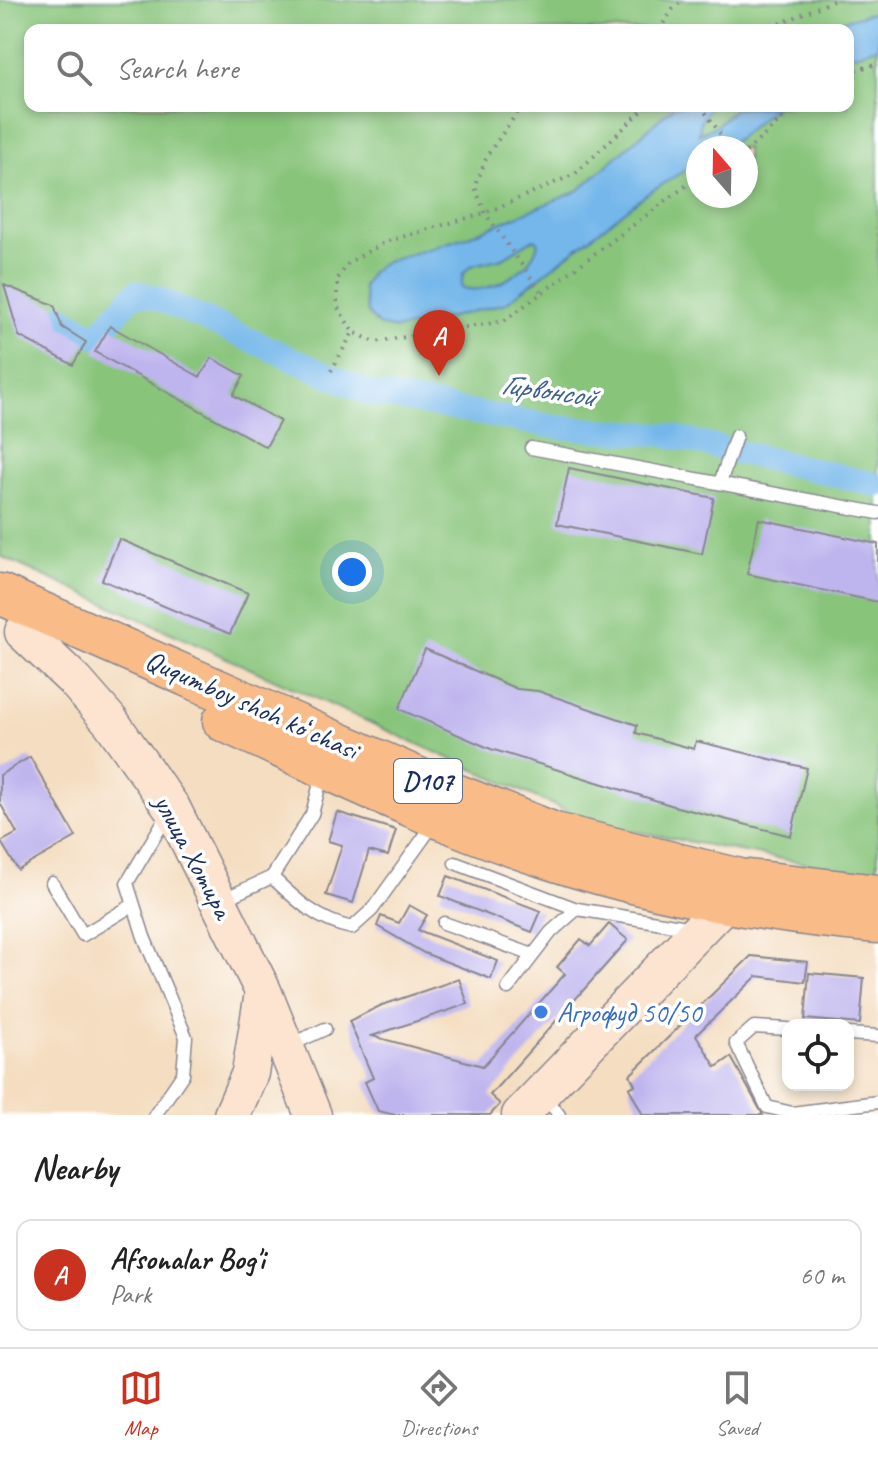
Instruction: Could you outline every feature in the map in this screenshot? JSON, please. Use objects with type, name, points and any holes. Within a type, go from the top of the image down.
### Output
[{"type":"main road","name":"Ququmboy shoh koʻchasi","points":[[0,594],[453,793],[721,904],[878,895]]},
{"type":"main road","name":"Ququmboy shoh koʻchasi","points":[[12,627],[440,818],[550,860],[721,904],[783,915],[878,923]]},
{"type":"main road","name":"улица Хотира","points":[[12,627],[75,681],[111,722],[172,808],[263,991],[313,1115]]},
{"type":"main road","points":[[540,1107],[721,904]]},
{"type":"main road","points":[[232,1115],[250,1073],[263,991]]},
{"type":"lane","points":[[720,483],[736,436]]},
{"type":"lane","points":[[531,448],[878,513]]},
{"type":"lane","points":[[219,902],[272,877],[312,814],[324,767]]},
{"type":"lane","points":[[155,1115],[183,1074],[186,1037],[127,883],[172,808]]},
{"type":"lane","points":[[272,877],[303,906],[332,924],[352,928],[372,910],[440,818]]},
{"type":"lane","points":[[455,863],[577,909],[721,904]]},
{"type":"lane","points":[[52,883],[83,935],[133,905]]},
{"type":"lane","points":[[508,988],[551,932],[577,909]]},
{"type":"lane","points":[[444,923],[533,955]]},
{"type":"lane","points":[[782,1029],[754,1027],[736,1043],[767,1107],[792,1113],[878,1102]]},
{"type":"lane","points":[[285,1047],[325,1029]]},
{"type":"lane","points":[[854,1034],[878,1036]]},
{"type":"path","points":[[664,24],[684,0]]},
{"type":"path","points":[[779,24],[835,0]]},
{"type":"path","points":[[854,70],[878,64]]},
{"type":"path","points":[[518,112],[488,154],[475,187],[485,213],[541,292]]},
{"type":"path","points":[[641,112],[575,174],[485,213],[388,241],[349,262],[337,280],[337,306],[353,332],[375,342],[504,321],[686,186]]},
{"type":"path","points":[[705,112],[721,136]]},
{"type":"path","points":[[758,141],[789,112]]},
{"type":"path","points":[[331,371],[353,332]]},
{"type":"green space","points":[[0,0],[878,0],[878,877],[595,824],[0,556]]},
{"type":"water","points":[[878,11],[878,47],[854,54],[854,24],[830,24]]},
{"type":"water","points":[[667,112],[707,112],[701,121],[699,134],[716,126],[731,112],[769,112],[740,136],[686,136],[686,170],[647,194],[506,303],[416,326],[396,329],[378,325],[367,312],[363,286],[372,271],[385,262],[466,237],[578,191]],"holes":[[[534,239],[538,241],[529,262],[496,285],[471,289],[461,287],[463,274],[470,266],[503,258]]]},
{"type":"building","points":[[4,285],[54,305],[62,327],[86,342],[73,365],[19,336]]},
{"type":"building","points":[[110,326],[200,377],[212,358],[244,376],[233,395],[280,421],[266,447],[95,352]]},
{"type":"building","points":[[569,468],[714,498],[702,554],[557,524]]},
{"type":"building","points":[[759,519],[878,544],[878,602],[747,574]]},
{"type":"building","points":[[119,539],[248,593],[230,634],[102,580]]},
{"type":"building","points":[[425,649],[517,689],[538,691],[637,725],[636,733],[694,749],[696,741],[807,768],[791,836],[677,807],[491,749],[399,709]]},
{"type":"building","points":[[30,757],[76,837],[18,870],[1,842],[17,833],[0,803],[0,775]]},
{"type":"building","points":[[337,812],[396,830],[388,856],[369,851],[353,903],[326,895],[342,845],[328,841]]},
{"type":"building","points":[[448,876],[541,911],[532,932],[440,896]]},
{"type":"building","points":[[409,905],[427,915],[418,930],[498,961],[491,979],[424,953],[377,926],[381,916],[399,923]]},
{"type":"building","points":[[609,924],[628,940],[490,1095],[500,1104],[490,1115],[395,1115],[378,1111],[365,1082],[373,1078],[349,1021],[382,1005],[459,979],[468,1004],[372,1036],[483,1066],[565,974],[557,967],[581,939],[590,946]]},
{"type":"building","points":[[751,956],[808,962],[805,982],[757,976],[696,1035],[716,1067],[731,1057],[763,1115],[643,1115],[629,1088],[635,1085],[630,1075]]},
{"type":"building","points":[[809,973],[864,978],[860,1024],[854,1023],[854,1019],[805,1019]]},
{"type":"waterway","name":"Гирвонсой","points":[[61,316],[96,337],[136,292],[157,298],[371,394],[556,427],[666,435],[878,485]]},
{"type":"place","name":"Afsonalar Bog'i","points":[[439,376]]},
{"type":"place","name":"Агрофуд 50/50","points":[[541,1012]]}]
